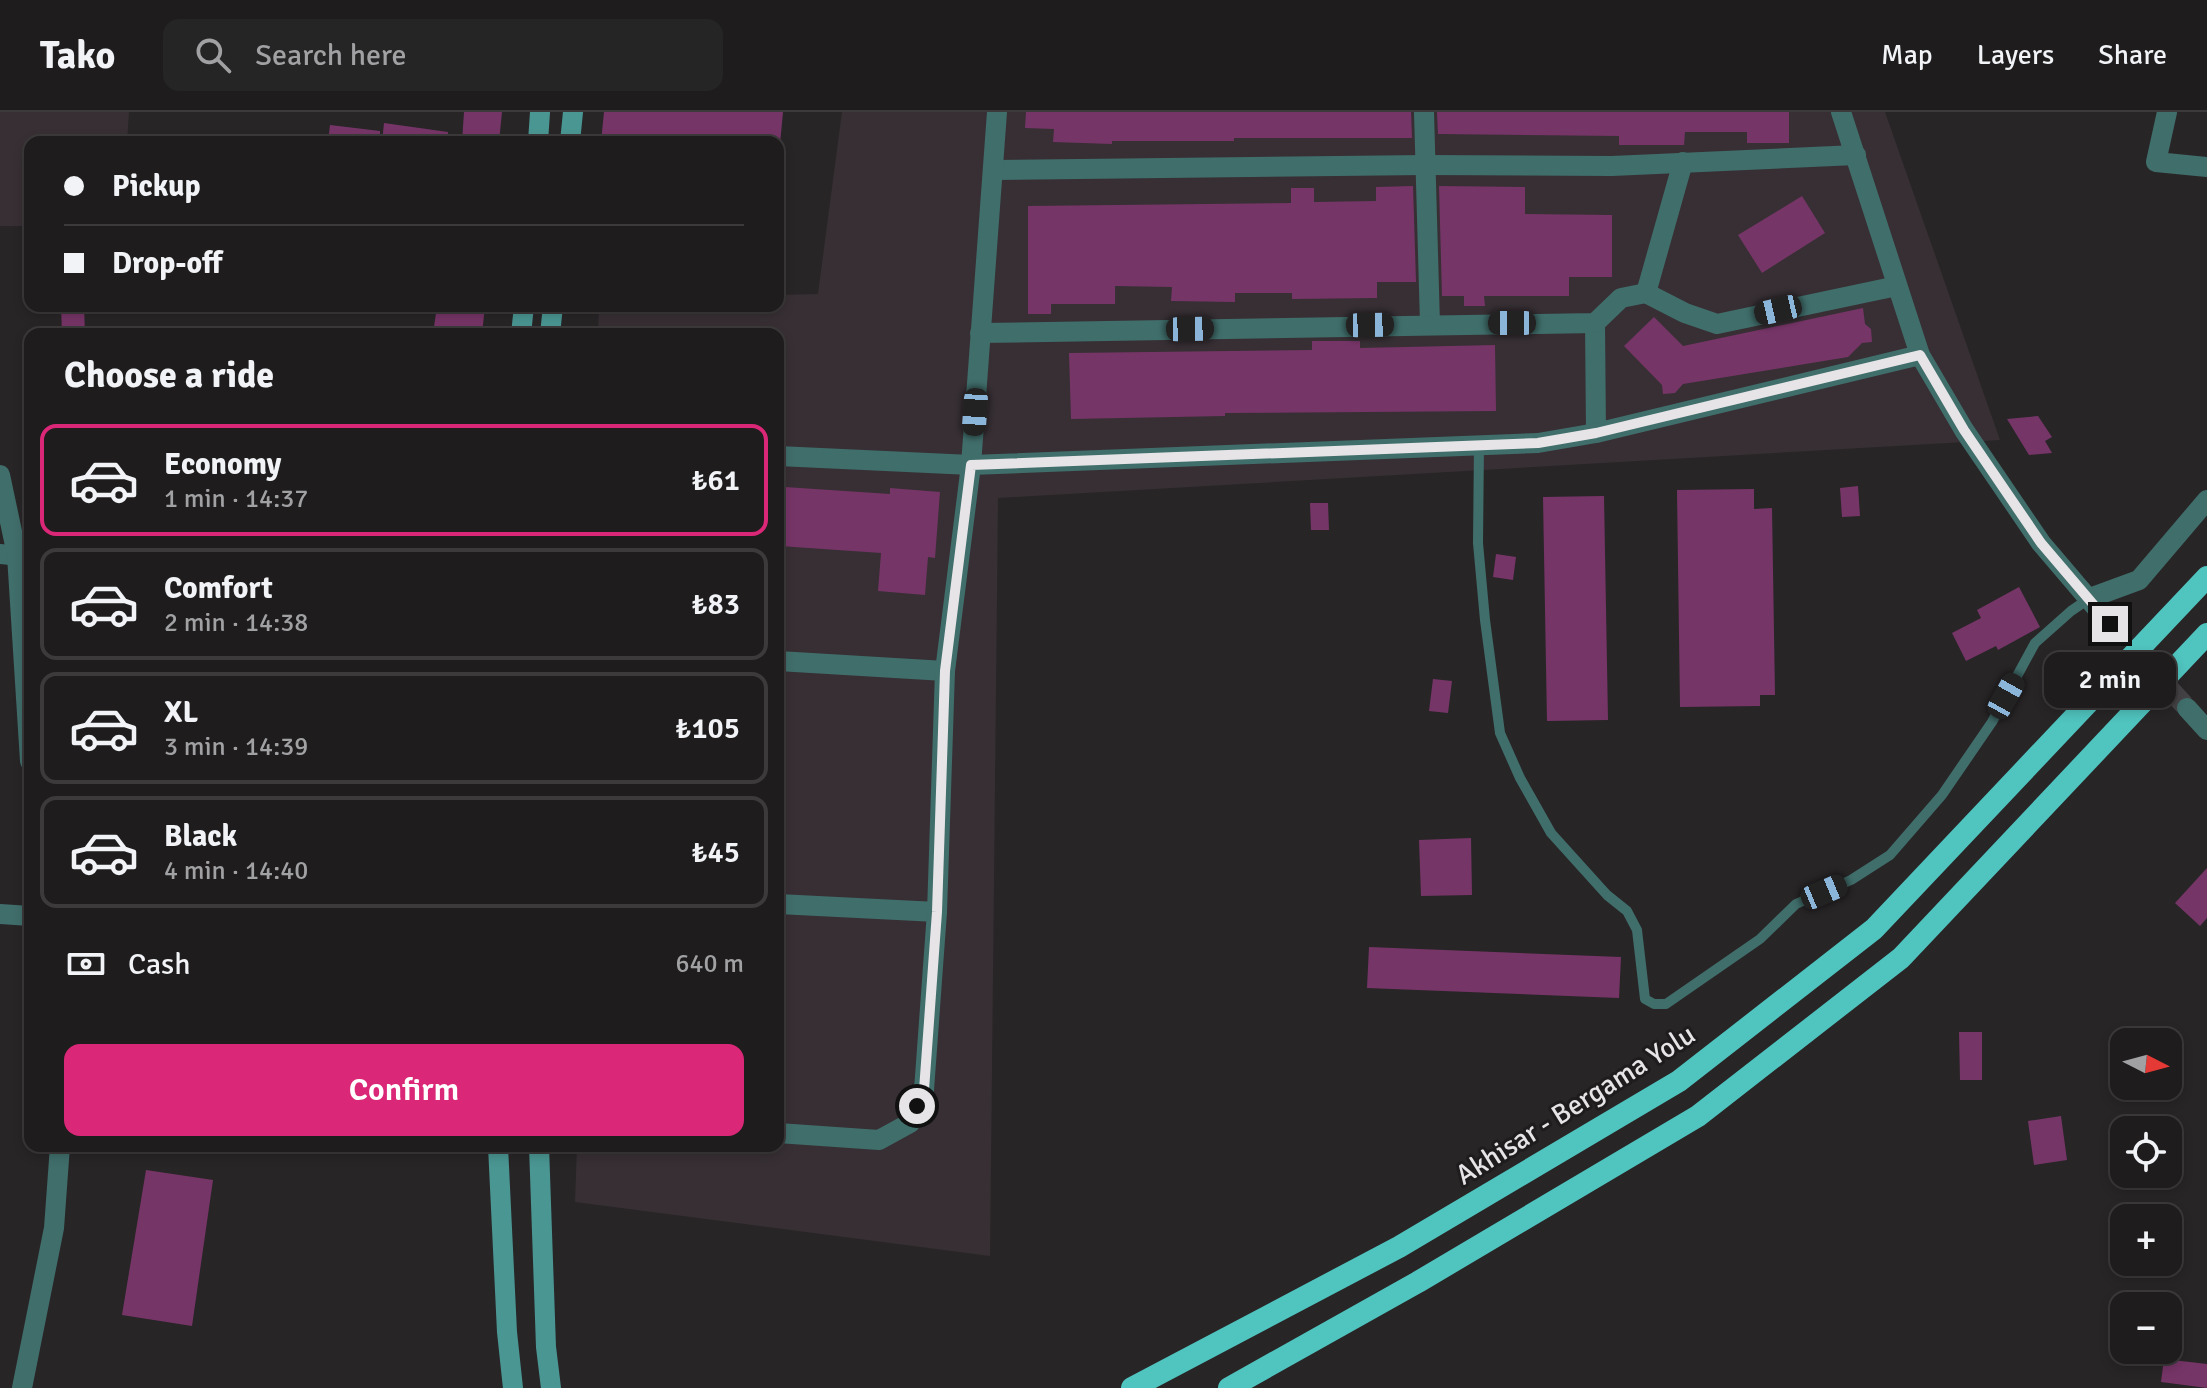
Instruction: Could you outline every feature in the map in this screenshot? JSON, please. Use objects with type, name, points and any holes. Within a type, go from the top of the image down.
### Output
[{"type":"highway","name":"Akhisar - Bergama Yolu","points":[[1132,1388],[1399,1247],[1679,1081],[1874,929],[2207,577]]},
{"type":"highway","points":[[1229,1388],[1418,1282],[1698,1116],[1901,958],[2207,634]]},
{"type":"main road","points":[[538,136],[540,112]]},
{"type":"main road","points":[[571,136],[573,112]]},
{"type":"main road","points":[[498,1152],[507,1332],[513,1388]]},
{"type":"main road","points":[[539,1152],[546,1347],[551,1388]]},
{"type":"street","points":[[784,1133],[879,1140],[910,1123],[924,1090],[937,912],[945,671],[971,465],[997,112]]},
{"type":"street","points":[[1424,112],[1430,324]]},
{"type":"street","points":[[1841,112],[1920,355],[1964,430],[2041,543],[2110,624]]},
{"type":"street","points":[[2167,112],[2156,162],[2207,167]]},
{"type":"street","points":[[994,170],[1612,166],[1856,155]]},
{"type":"street","points":[[1646,293],[1683,162]]},
{"type":"street","points":[[980,333],[1595,323],[1621,298],[1646,293],[1685,313],[1717,324],[1897,286]]},
{"type":"street","points":[[1595,323],[1596,433]]},
{"type":"street","points":[[784,456],[971,465],[1538,443],[1596,433],[1920,355]]},
{"type":"street","points":[[0,475],[16,555],[24,673]]},
{"type":"street","points":[[2090,598],[2139,580],[2207,500]]},
{"type":"street","points":[[784,661],[945,671]]},
{"type":"street","points":[[2187,708],[2207,730]]},
{"type":"street","points":[[784,904],[937,912]]},
{"type":"street","points":[[0,914],[24,916]]},
{"type":"street","points":[[22,1388],[54,1228],[60,1152]]},
{"type":"lane","points":[[1479,445],[1478,543],[1500,733],[1520,778],[1551,833],[1607,895],[1627,911],[1637,930],[1645,999],[1654,1004],[1666,1004],[1760,939],[1796,904],[1851,880],[1890,855],[1942,795],[1992,722],[2035,643],[2090,598]]},
{"type":"shaded area","points":[[0,112],[129,112],[127,136],[24,136],[24,226],[0,226]]},
{"type":"shaded area","points":[[842,112],[1885,112],[2000,440],[998,498],[990,1256],[575,1202],[577,1152],[784,1152],[784,328],[598,328],[599,312],[784,312],[784,295],[818,294]]},
{"type":"building","points":[[464,112],[502,112],[500,136],[462,136]]},
{"type":"building","points":[[604,112],[783,112],[781,136],[602,136]]},
{"type":"building","points":[[1026,112],[1411,112],[1412,138],[1234,138],[1234,141],[1112,141],[1112,144],[1053,142],[1054,129],[1025,128]]},
{"type":"building","points":[[1437,112],[1789,112],[1789,143],[1747,143],[1747,132],[1685,132],[1684,145],[1619,145],[1619,136],[1438,134]]},
{"type":"building","points":[[384,123],[448,132],[448,136],[383,136]]},
{"type":"building","points":[[330,125],[380,131],[380,136],[329,136]]},
{"type":"building","points":[[1413,186],[1416,282],[1377,282],[1377,298],[1292,299],[1292,293],[1235,293],[1235,302],[1171,301],[1172,287],[1115,286],[1115,304],[1051,304],[1051,314],[1028,314],[1028,206],[1291,203],[1291,188],[1314,188],[1314,202],[1376,201],[1376,187]]},
{"type":"building","points":[[1439,186],[1525,187],[1525,214],[1612,215],[1612,277],[1569,277],[1569,296],[1484,296],[1485,306],[1464,306],[1464,296],[1442,296]]},
{"type":"building","points":[[1802,196],[1825,233],[1762,273],[1738,235]]},
{"type":"building","points":[[1863,308],[1872,342],[1862,343],[1848,357],[1683,384],[1675,393],[1663,394],[1662,385],[1624,346],[1654,317],[1683,346]]},
{"type":"building","points":[[61,312],[84,312],[85,328],[62,328]]},
{"type":"building","points":[[436,312],[484,312],[483,328],[434,328]]},
{"type":"building","points":[[1312,341],[1360,341],[1360,348],[1495,345],[1496,411],[1225,413],[1225,416],[1071,419],[1069,353],[1312,350]]},
{"type":"building","points":[[2038,416],[2052,437],[2045,441],[2052,453],[2029,455],[2007,419]]},
{"type":"building","points":[[1858,486],[1860,516],[1842,517],[1840,488]]},
{"type":"building","points":[[785,487],[890,494],[890,488],[940,492],[935,558],[928,557],[925,595],[878,591],[881,553],[784,546]]},
{"type":"building","points":[[1754,489],[1754,509],[1772,508],[1775,695],[1760,695],[1760,706],[1680,707],[1677,490]]},
{"type":"building","points":[[1604,496],[1608,720],[1547,721],[1543,497]]},
{"type":"building","points":[[1310,503],[1328,503],[1329,530],[1311,530]]},
{"type":"building","points":[[1496,554],[1516,557],[1513,580],[1493,577]]},
{"type":"building","points":[[2019,587],[2040,627],[1998,650],[1996,646],[1966,661],[1952,633],[1981,618],[1977,610]]},
{"type":"building","points":[[1433,679],[1452,681],[1448,713],[1429,711]]},
{"type":"building","points":[[1471,838],[1472,895],[1421,896],[1419,840]]},
{"type":"building","points":[[2207,868],[2207,918],[2200,926],[2175,903]]},
{"type":"building","points":[[1369,947],[1621,957],[1619,998],[1367,988]]},
{"type":"building","points":[[1959,1032],[1982,1032],[1982,1080],[1960,1080]]},
{"type":"building","points":[[2061,1116],[2067,1160],[2034,1165],[2028,1121]]},
{"type":"building","points":[[146,1170],[213,1180],[192,1326],[122,1315]]},
{"type":"building","points":[[2182,1361],[2207,1364],[2207,1388],[2161,1382],[2163,1364],[2182,1364]]},
{"type":"tunnel","points":[[2110,624],[2187,708]]},
{"type":"route","points":[[917,1106],[924,1090],[937,912],[945,671],[971,465],[1538,443],[1596,433],[1920,355],[1964,430],[2041,543],[2110,624]]}]
